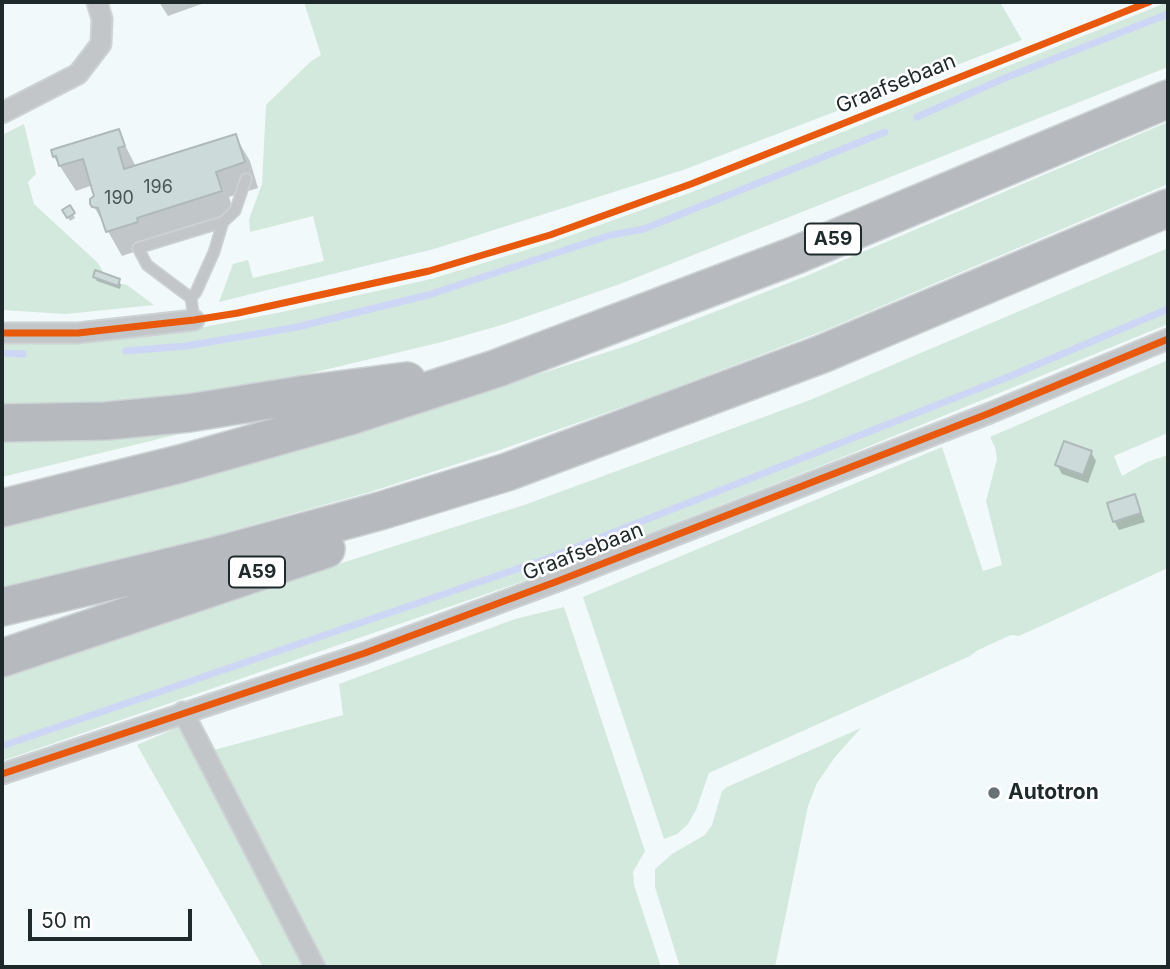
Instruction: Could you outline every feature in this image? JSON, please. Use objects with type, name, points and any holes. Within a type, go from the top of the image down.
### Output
[{"type":"highway","name":"A59","points":[[2,508],[180,464],[350,416],[495,369],[796,255],[1168,99]]},
{"type":"highway","name":"A59","points":[[2,607],[211,557],[380,511],[507,472],[822,354],[1168,208]]},
{"type":"highway","name":"A59","points":[[2,423],[106,421],[189,413],[495,369]]},
{"type":"highway","name":"A59","points":[[2,658],[389,528],[507,472]]},
{"type":"street","points":[[2,113],[78,75],[100,44],[102,19],[97,2]]},
{"type":"street","points":[[2,333],[78,333],[194,320]]},
{"type":"street","name":"Graafsebaan","points":[[2,774],[365,653],[558,581],[990,413],[1168,339]]},
{"type":"street","points":[[183,712],[315,967]]},
{"type":"lane","points":[[194,320],[191,298],[147,265],[138,248],[223,222],[235,211],[246,179]]},
{"type":"lane","points":[[191,298],[197,292],[214,252],[223,222]]},
{"type":"green space","points":[[304,2],[1000,2],[1022,40],[683,170],[434,249],[219,302],[233,264],[248,260],[253,278],[324,261],[313,216],[250,232],[249,219],[262,184],[266,105],[310,62],[321,55]]},
{"type":"green space","points":[[1168,2],[1168,67],[620,284],[505,324],[303,375],[187,394],[103,403],[2,404],[2,340],[198,328],[431,279],[552,242],[692,192]]},
{"type":"green space","points":[[1168,122],[1168,184],[823,331],[651,397],[370,492],[202,539],[2,587],[2,527],[185,483],[351,435],[632,344],[804,277]]},
{"type":"green space","points":[[24,124],[36,174],[28,182],[34,204],[98,263],[108,281],[127,285],[154,305],[66,314],[2,310],[2,135]]},
{"type":"green space","points":[[1168,248],[1168,324],[833,461],[553,571],[2,761],[2,676],[156,622],[527,504],[810,400]]},
{"type":"green space","points":[[1168,360],[1168,433],[1114,456],[1122,476],[1147,462],[1168,455],[1168,568],[1019,636],[1011,635],[709,773],[688,824],[677,834],[664,839],[583,597],[942,447],[983,571],[1002,565],[986,501],[997,459],[990,437]]},
{"type":"green space","points":[[260,415],[171,436],[2,477],[2,434]]},
{"type":"green space","points":[[564,607],[645,851],[633,872],[634,885],[661,967],[327,967],[214,750],[343,715],[339,684],[515,619]]},
{"type":"green space","points":[[183,725],[306,967],[263,967],[137,745]]},
{"type":"green space","points":[[861,728],[835,757],[817,783],[808,806],[775,967],[680,967],[655,887],[655,869],[672,854],[705,835],[712,825],[722,791],[727,787]]},
{"type":"building","points":[[119,129],[125,146],[118,148],[124,169],[236,134],[245,162],[216,172],[222,191],[137,218],[138,222],[106,232],[98,208],[90,204],[90,199],[94,196],[83,159],[59,166],[51,150]]},
{"type":"building","points":[[70,205],[75,213],[67,218],[62,210]]},
{"type":"building","points":[[95,270],[120,279],[118,286],[93,277]]},
{"type":"building","points":[[1064,441],[1092,451],[1083,475],[1055,465]]},
{"type":"building","points":[[1135,494],[1141,513],[1113,522],[1107,503]]},
{"type":"waterway","points":[[917,117],[1005,78],[1168,14]]},
{"type":"waterway","points":[[126,351],[186,346],[297,327],[428,295],[611,235],[644,229],[885,132]]},
{"type":"waterway","points":[[2,746],[546,559],[1013,375],[1168,309]]},
{"type":"waterway","points":[[2,353],[23,354]]},
{"type":"cycle path","points":[[2,333],[78,333],[194,320],[238,313],[429,271],[550,235],[691,184],[1149,2]]},
{"type":"cycle path","points":[[2,774],[365,653],[558,581],[990,413],[1168,339]]},
{"type":"place","name":"Autotron","points":[[994,793]]}]
